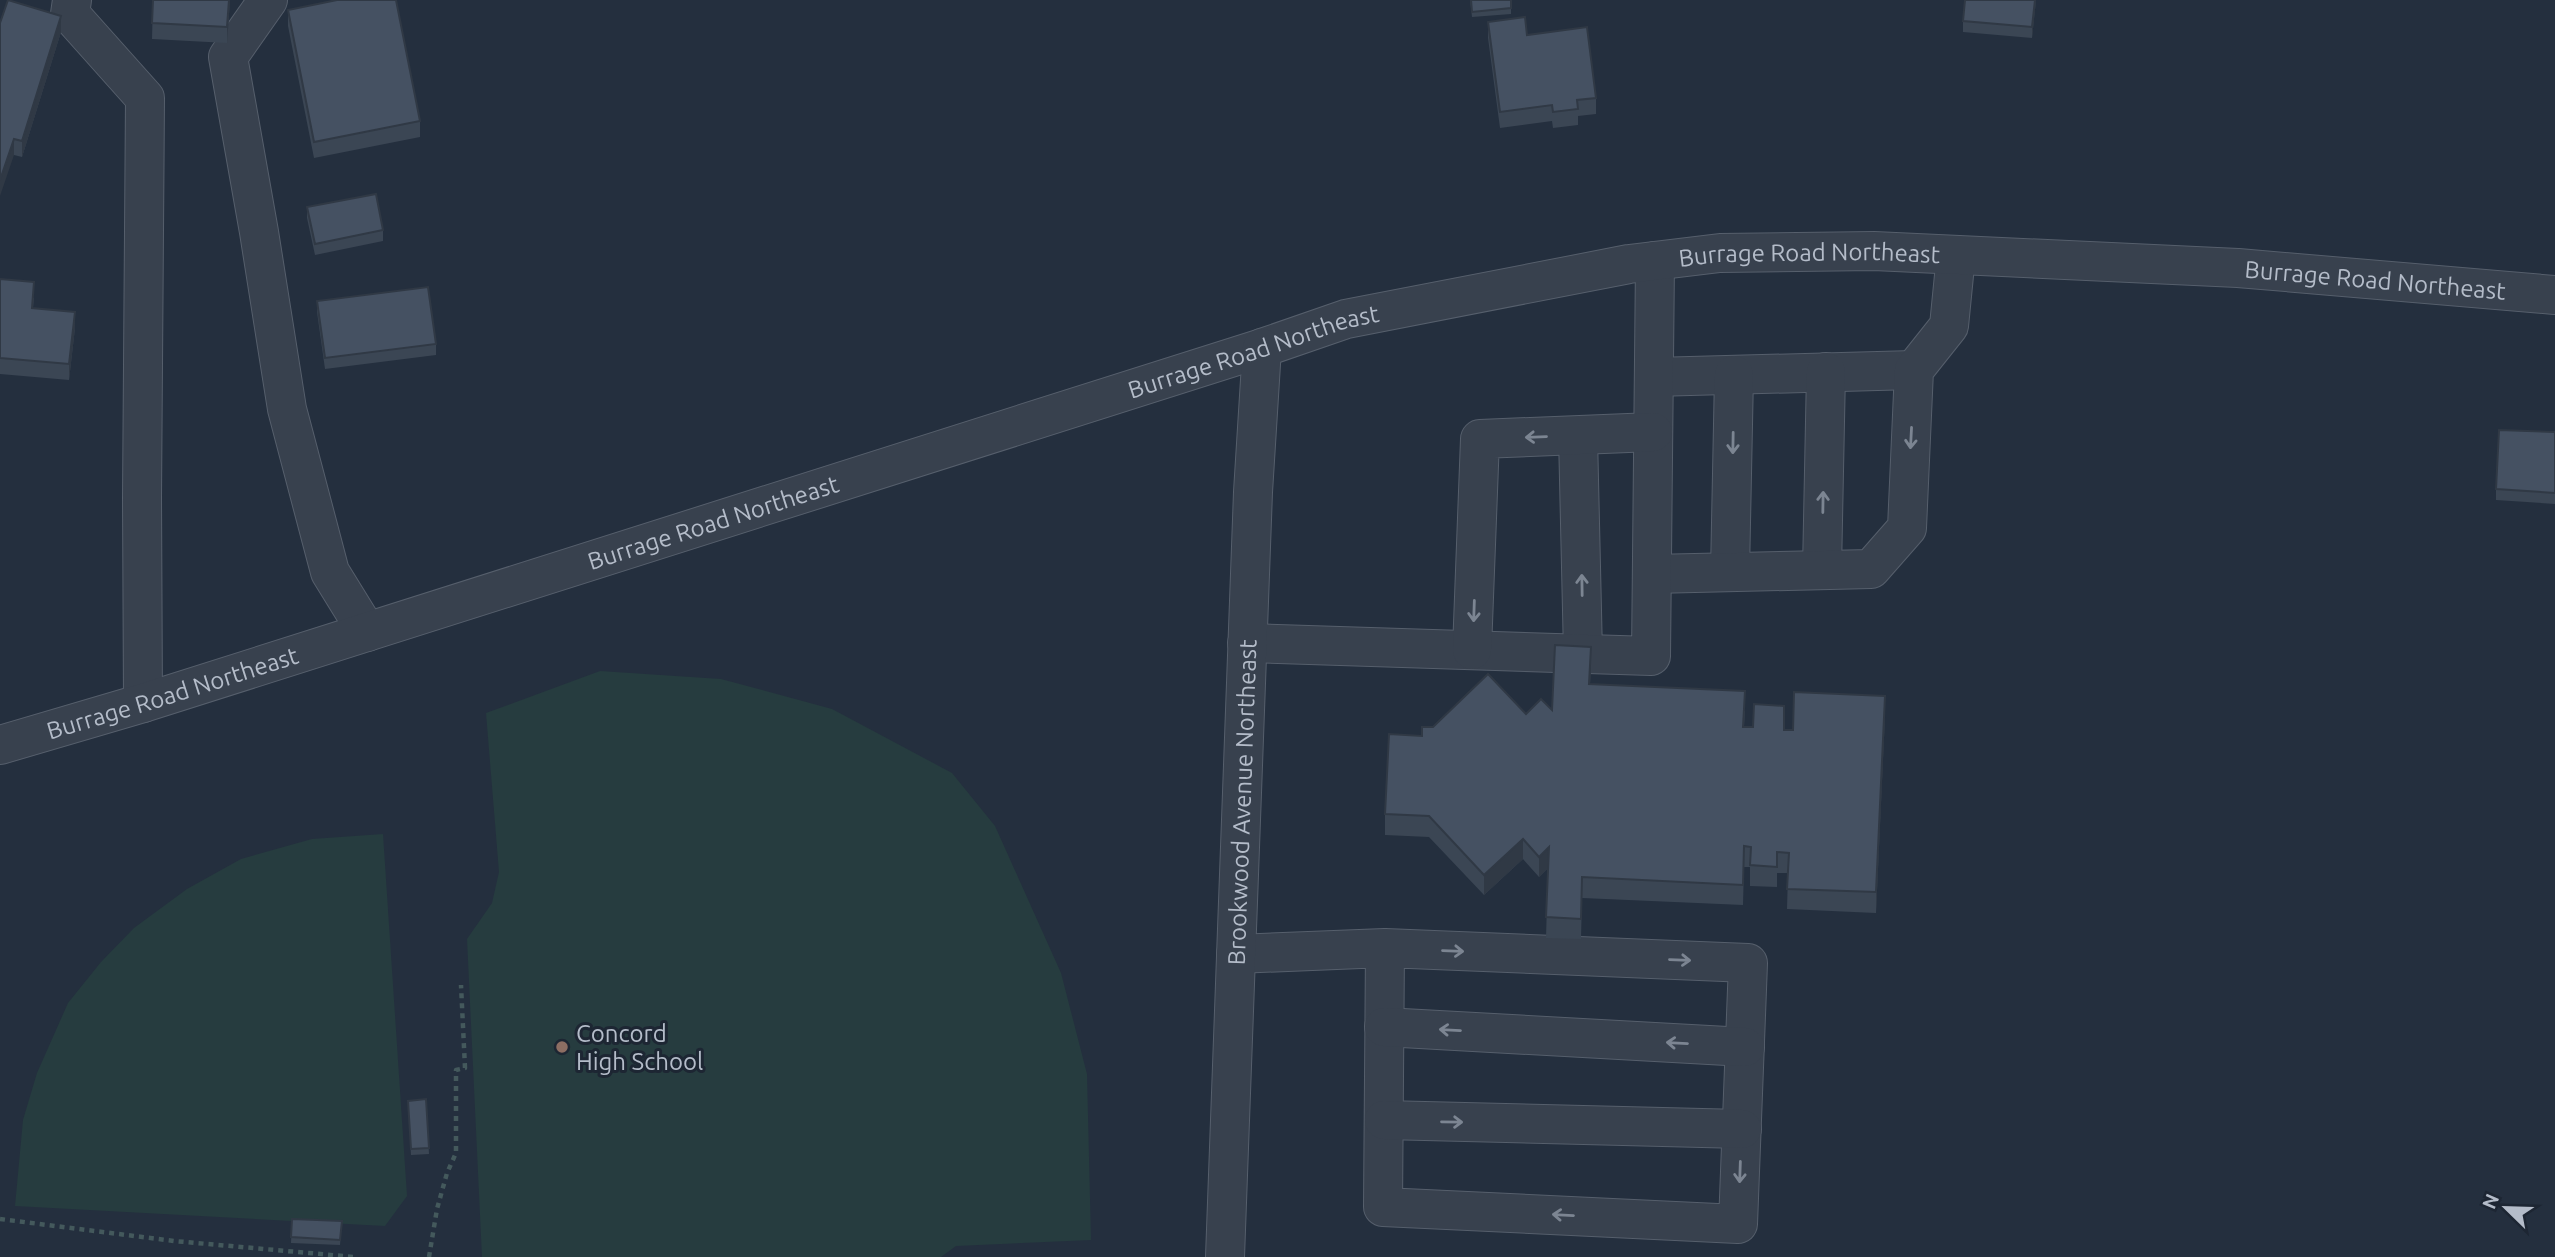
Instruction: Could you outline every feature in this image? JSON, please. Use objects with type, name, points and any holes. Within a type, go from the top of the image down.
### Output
[{"type":"street","points":[[72,0],[70,15],[145,98],[143,703]]},
{"type":"street","points":[[268,0],[228,57],[287,409],[330,572],[366,632]]},
{"type":"street","name":"Burrage Road Northeast","points":[[0,746],[143,703],[1346,319],[1629,264],[1720,253],[1874,251],[2238,268],[2555,295]]},
{"type":"street","points":[[1652,574],[1871,569],[1907,528],[1914,370],[1949,326],[1956,255]]},
{"type":"street","points":[[1247,643],[1651,656],[1655,261]]},
{"type":"street","name":"Brookwood Avenue Northeast","points":[[1224,1257],[1253,492],[1262,348]]},
{"type":"street","points":[[1654,377],[1914,370]]},
{"type":"street","points":[[1822,570],[1826,372]]},
{"type":"street","points":[[1730,572],[1734,375]]},
{"type":"street","points":[[1472,650],[1480,439],[1653,432]]},
{"type":"street","points":[[1578,436],[1583,654]]},
{"type":"street","points":[[1236,954],[1385,948],[1748,963],[1738,1224],[1383,1207],[1385,948]]},
{"type":"street","points":[[1384,1027],[1745,1047]]},
{"type":"street","points":[[1384,1121],[1742,1129]]},
{"type":"path","points":[[429,1257],[438,1209],[457,1145],[456,1070],[465,1068],[461,985]]},
{"type":"path","points":[[0,1219],[174,1241],[355,1257]]},
{"type":"green space","points":[[600,671],[721,679],[832,709],[952,773],[995,826],[1061,973],[1087,1074],[1091,1240],[956,1246],[941,1257],[482,1257],[467,939],[492,903],[499,872],[486,713]]},
{"type":"green space","points":[[383,834],[407,1196],[385,1226],[15,1206],[23,1120],[37,1073],[68,1003],[101,962],[134,928],[187,889],[241,859],[312,839]]},
{"type":"building","points":[[8,0],[61,16],[22,141],[14,139],[0,180],[0,23]]},
{"type":"building","points":[[153,0],[229,0],[227,27],[152,23]]},
{"type":"building","points":[[337,0],[396,0],[420,121],[314,142],[288,10]]},
{"type":"building","points":[[1471,0],[1511,0],[1511,8],[1472,12]]},
{"type":"building","points":[[1965,0],[2035,0],[2032,27],[1963,21]]},
{"type":"building","points":[[1525,17],[1527,35],[1587,27],[1596,98],[1577,100],[1578,109],[1553,112],[1552,105],[1500,112],[1488,22]]},
{"type":"building","points":[[376,194],[383,230],[315,244],[307,207]]},
{"type":"building","points":[[0,279],[34,282],[32,308],[75,312],[69,364],[0,358]]},
{"type":"building","points":[[428,287],[436,344],[325,358],[317,301]]},
{"type":"building","points":[[2499,430],[2555,432],[2555,493],[2496,489]]},
{"type":"building","points":[[1555,645],[1591,647],[1589,684],[1745,691],[1743,727],[1753,727],[1754,704],[1784,706],[1784,730],[1793,730],[1794,692],[1885,696],[1876,892],[1787,889],[1789,853],[1777,852],[1777,867],[1750,865],[1751,847],[1744,846],[1743,885],[1582,877],[1581,919],[1546,917],[1549,847],[1539,857],[1523,839],[1484,875],[1429,816],[1385,814],[1389,734],[1422,736],[1422,727],[1433,727],[1488,674],[1526,714],[1541,699],[1552,710]]},
{"type":"building","points":[[426,1099],[429,1148],[411,1149],[408,1101]]},
{"type":"building","points":[[292,1219],[342,1221],[340,1240],[291,1237]]},
{"type":"place","name":"Concord High School","points":[[562,1047]]}]
